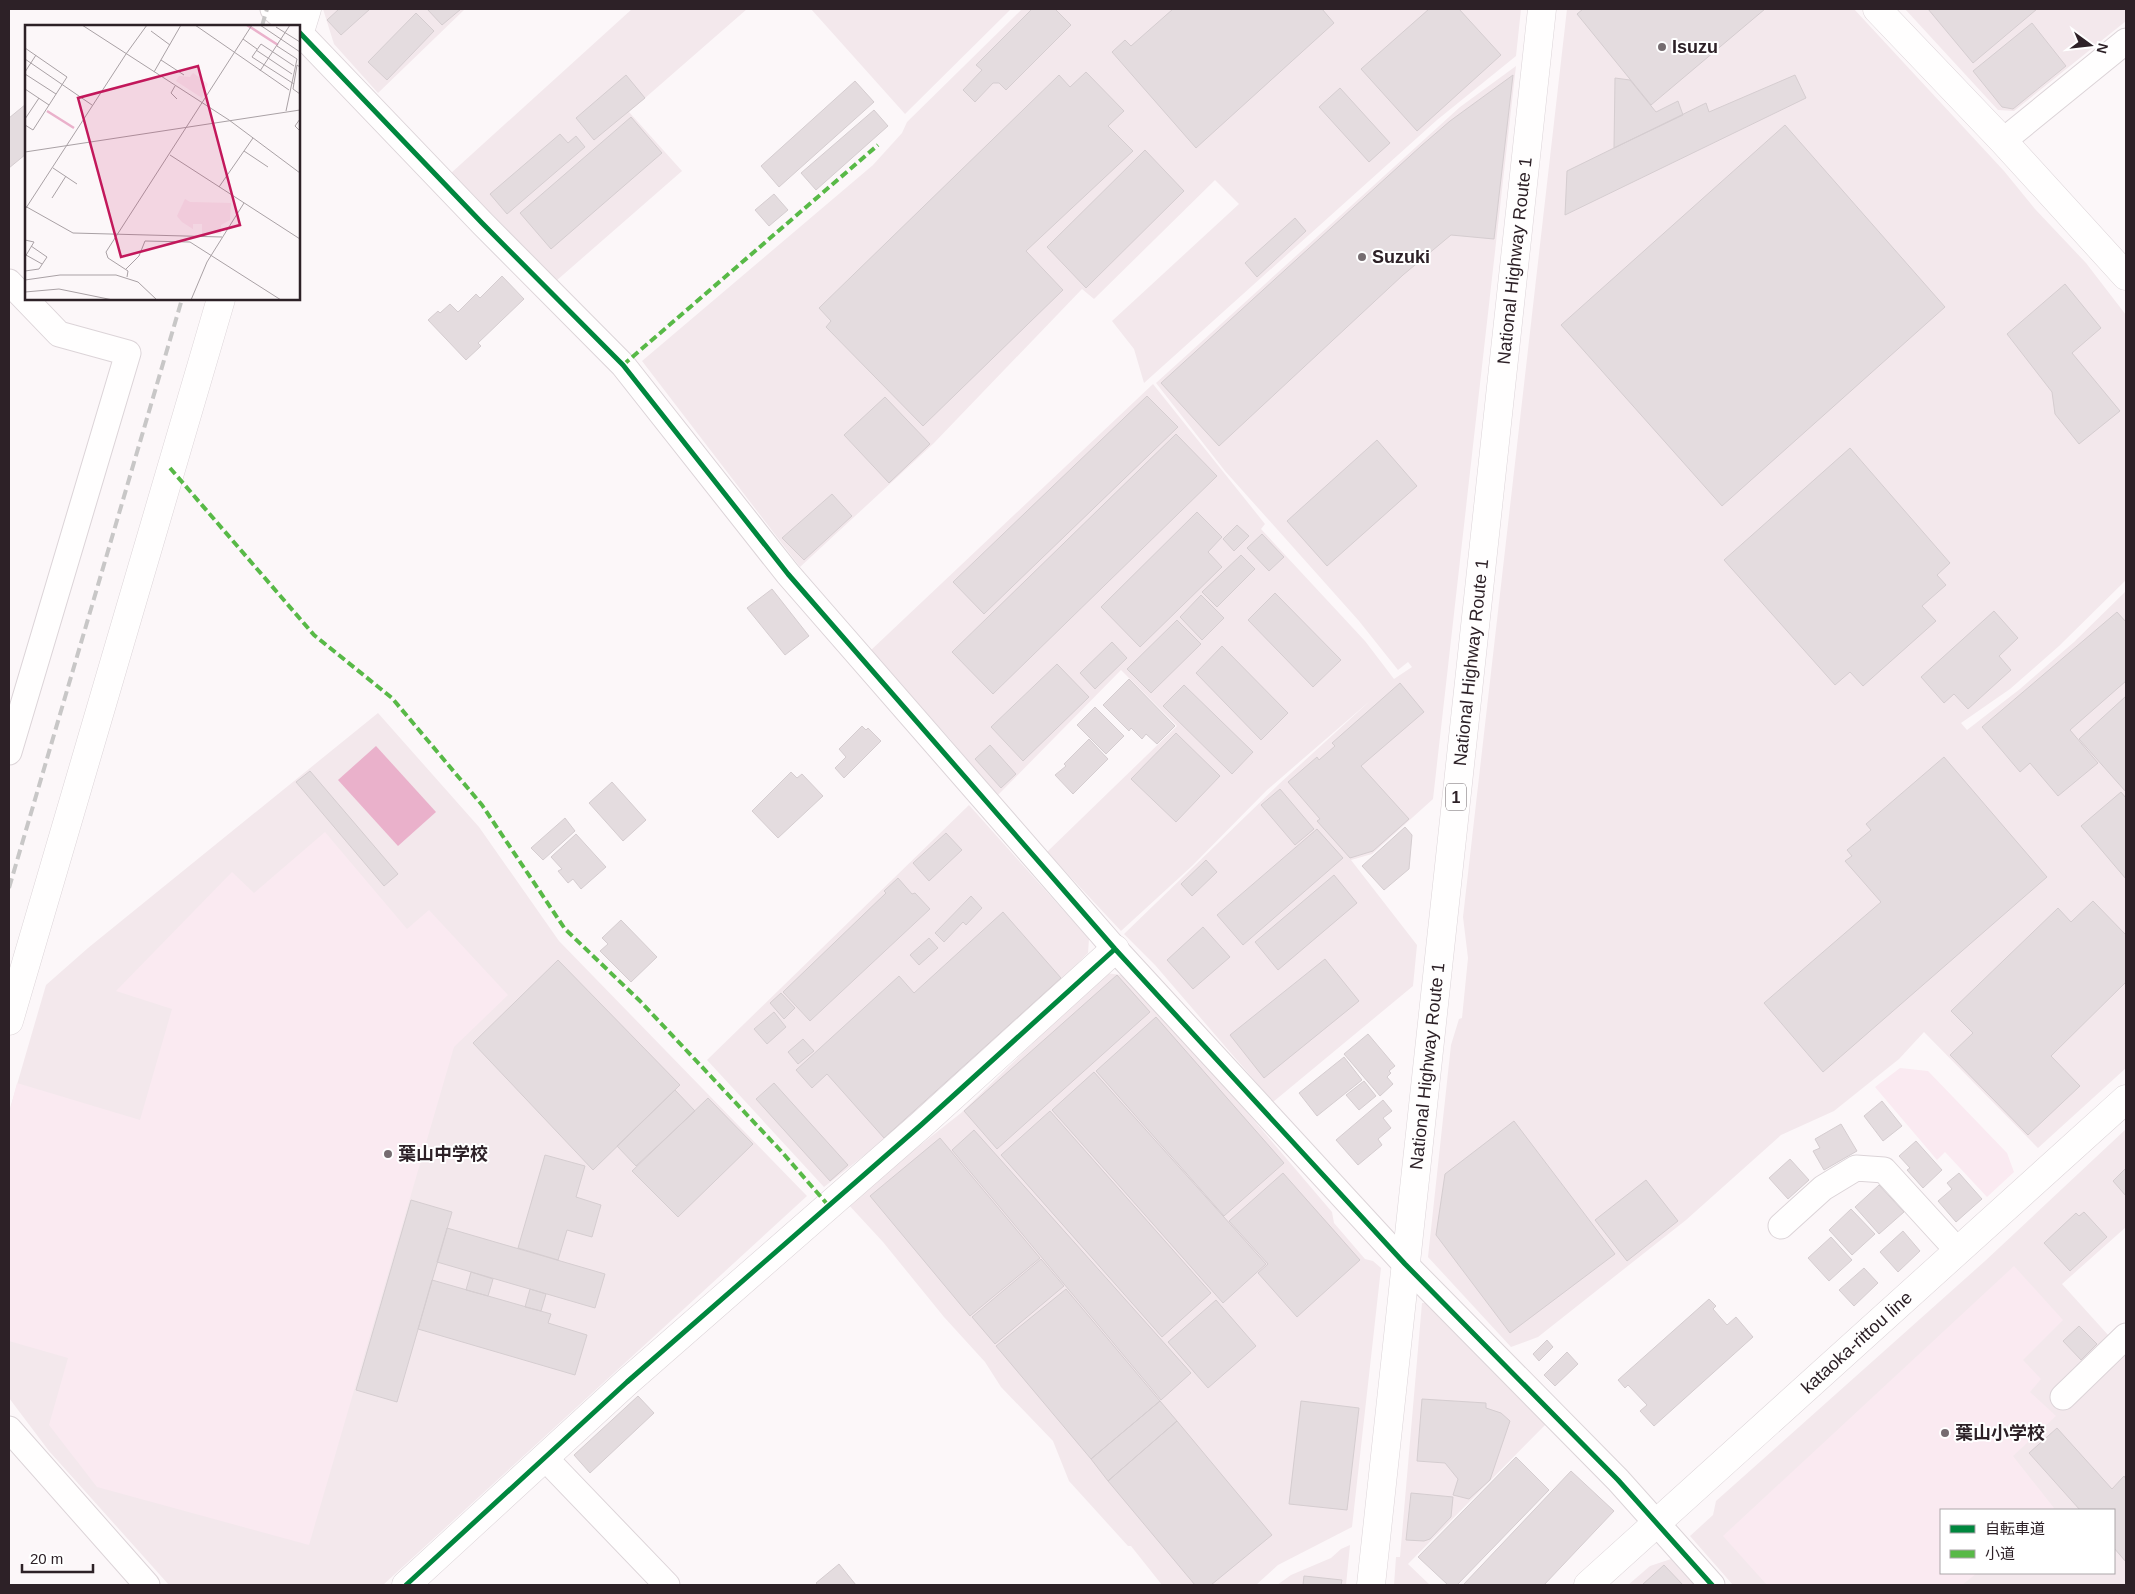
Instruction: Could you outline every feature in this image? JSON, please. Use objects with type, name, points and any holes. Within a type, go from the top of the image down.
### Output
[{"type":"main road","name":"National Highway Route 1","points":[[1371,1585],[1542,9]]},
{"type":"main road","points":[[1877,9],[2003,141],[2126,276]]},
{"type":"main road","points":[[9,1021],[220,300]]},
{"type":"main road","points":[[406,1585],[627,1382],[921,1125],[1115,949]]},
{"type":"main road","name":"kataoka-rittou line","points":[[1588,1585],[2126,1099]]},
{"type":"street","points":[[273,9],[296,25]]},
{"type":"street","points":[[300,28],[482,223],[623,365],[788,574],[1115,949],[1405,1264],[1618,1480],[1712,1585]]},
{"type":"street","points":[[2003,141],[2126,41]]},
{"type":"street","points":[[9,282],[25,299]]},
{"type":"street","points":[[9,752],[128,353],[59,334],[26,300]]},
{"type":"street","points":[[1781,1226],[1822,1188],[1856,1168],[1884,1170],[1958,1251]]},
{"type":"street","points":[[2063,1397],[2126,1336]]},
{"type":"street","points":[[9,1430],[147,1585]]},
{"type":"street","points":[[545,1458],[667,1585]]},
{"type":"shaded area","points":[[323,9],[465,9],[378,93],[334,44]]},
{"type":"shaded area","points":[[632,9],[747,9],[629,112],[682,171],[556,281],[450,174]]},
{"type":"shaded area","points":[[811,9],[1011,9],[905,114]]},
{"type":"shaded area","points":[[1022,9],[1521,9],[1516,56],[1437,120],[1144,383],[1134,349],[1112,321],[1239,204],[1215,180],[1094,299],[1082,289],[933,444],[800,567],[642,361],[873,165],[902,133],[907,122]]},
{"type":"shaded area","points":[[1567,9],[1854,9],[2086,263],[2126,315],[2126,580],[2059,646],[2010,689],[1961,723],[1967,730],[2020,689],[2074,642],[2126,591],[2126,1068],[2038,1148],[1924,1032],[1899,1059],[1834,1111],[1781,1135],[1686,1220],[1538,1337],[1511,1347],[1428,1257],[1451,1045],[1459,1019],[1462,1018],[1468,958],[1463,917]]},
{"type":"shaded area","points":[[1905,9],[2126,9],[2126,21],[2014,111],[1998,110]]},
{"type":"shaded area","points":[[1516,66],[1433,799],[1372,854],[1351,860],[1417,945],[1413,986],[1273,1102],[1155,965],[1124,934],[1279,784],[1371,700],[1267,790],[1192,866],[1121,931],[1047,852],[1177,726],[1121,670],[997,796],[950,739],[870,651],[1153,384],[1265,524],[1261,529],[1365,641],[1394,679],[1412,667],[1408,662],[1398,670],[1359,621],[1225,471],[1156,383],[1460,107]]},
{"type":"shaded area","name":"葉山中学校","points":[[378,713],[479,827],[559,941],[807,1196],[383,1585],[169,1585],[49,1451],[9,1398],[9,1112],[46,985],[88,948]]},
{"type":"shaded area","points":[[376,746],[436,812],[398,846],[338,780]]},
{"type":"shaded area","points":[[969,805],[1089,939],[1088,953],[960,1080],[824,1187],[707,1060]]},
{"type":"shaded area","points":[[325,832],[407,929],[429,910],[508,995],[454,1047],[309,1545],[97,1487],[49,1425],[68,1358],[9,1341],[9,1114],[17,1083],[140,1120],[172,1009],[116,991],[232,872],[254,893]]},
{"type":"shaded area","points":[[1105,973],[1131,976],[1332,1212],[1334,1223],[1365,1259],[1373,1261],[1381,1268],[1352,1527],[1278,1565],[1256,1585],[1162,1585],[1131,1546],[1128,1546],[1069,1481],[1053,1441],[1001,1387],[985,1362],[944,1317],[883,1242],[847,1203],[961,1113]]},
{"type":"shaded area","points":[[1900,1068],[1928,1071],[2007,1153],[2014,1172],[1987,1197],[1945,1152],[1937,1160],[1875,1087]]},
{"type":"shaded area","name":"葉山小学校","points":[[2126,1129],[2126,1227],[2062,1284],[2109,1336],[2126,1349],[2126,1585],[1733,1585],[1690,1536],[1713,1515],[1716,1501],[1985,1261]]},
{"type":"shaded area","name":"葉山小学校","points":[[2014,1266],[2063,1320],[2023,1360],[2041,1379],[2030,1392],[2056,1416],[2013,1456],[2054,1508],[1940,1509],[1940,1574],[1976,1574],[1962,1585],[1767,1585],[1723,1536]]},
{"type":"shaded area","points":[[1422,1303],[1430,1303],[1550,1420],[1408,1564],[1430,1585],[1394,1585],[1396,1557],[1400,1557]]},
{"type":"shaded area","points":[[1350,1545],[1346,1585],[1277,1585],[1291,1575],[1331,1558],[1341,1549]]},
{"type":"shaded area","points":[[1671,1559],[1696,1585],[1628,1585],[1650,1566]]},
{"type":"building","points":[[339,9],[370,9],[341,35],[327,20]]},
{"type":"building","points":[[427,9],[461,9],[442,25]]},
{"type":"building","points":[[1032,9],[1055,9],[1071,25],[1006,90],[999,83],[993,83],[975,102],[963,90],[982,70],[976,65]]},
{"type":"building","points":[[1173,9],[1322,9],[1334,23],[1196,148],[1112,52],[1125,40],[1131,46]]},
{"type":"building","points":[[1429,9],[1459,9],[1501,55],[1417,131],[1361,69]]},
{"type":"building","name":"Isuzu","points":[[1583,9],[1765,9],[1651,105],[1577,14]]},
{"type":"building","points":[[1928,9],[2037,9],[1973,63]]},
{"type":"building","points":[[416,13],[434,31],[387,80],[368,62]]},
{"type":"building","points":[[2032,23],[2066,66],[2013,109],[2002,107],[1973,71]]},
{"type":"building","points":[[1086,72],[1124,111],[1108,126],[1133,151],[1026,251],[1063,290],[923,426],[826,327],[831,321],[819,308],[1059,75],[1070,87]]},
{"type":"building","points":[[626,75],[645,98],[594,140],[576,118]]},
{"type":"building","name":"Suzuki","points":[[1513,75],[1494,239],[1451,235],[1403,275],[1219,446],[1161,383],[1421,146],[1450,121]]},
{"type":"building","name":"Isuzu","points":[[1795,75],[1806,98],[1565,215],[1567,171],[1706,103],[1709,112]]},
{"type":"building","points":[[1615,78],[1630,80],[1656,112],[1678,101],[1683,115],[1614,148]]},
{"type":"building","points":[[855,81],[874,102],[779,187],[761,166]]},
{"type":"building","points":[[1340,88],[1390,143],[1369,162],[1319,107]]},
{"type":"building","points":[[25,105],[25,155],[9,168],[9,118]]},
{"type":"building","points":[[874,110],[888,126],[816,190],[801,173]]},
{"type":"building","points":[[631,117],[662,153],[551,249],[520,213]]},
{"type":"building","points":[[1785,125],[1945,307],[1722,506],[1561,325]]},
{"type":"building","points":[[560,134],[568,143],[576,136],[585,147],[507,214],[490,194]]},
{"type":"building","points":[[1145,150],[1184,191],[1086,288],[1047,247]]},
{"type":"building","points":[[774,194],[788,210],[769,226],[755,210]]},
{"type":"building","points":[[1295,218],[1306,231],[1257,277],[1245,263]]},
{"type":"building","points":[[502,276],[524,299],[478,343],[481,346],[466,360],[428,320],[450,304],[458,312],[476,294],[480,298]]},
{"type":"building","points":[[2065,284],[2101,328],[2072,353],[2120,411],[2079,444],[2055,414],[2052,392],[2007,334]]},
{"type":"building","points":[[1147,396],[1178,427],[984,614],[953,582]]},
{"type":"building","points":[[885,397],[930,444],[889,483],[844,435]]},
{"type":"building","points":[[1176,434],[1217,476],[993,694],[952,652]]},
{"type":"building","points":[[1377,440],[1417,486],[1327,566],[1287,521]]},
{"type":"building","points":[[1850,448],[1950,563],[1937,575],[1946,585],[1922,606],[1936,621],[1863,686],[1850,672],[1835,685],[1724,560]]},
{"type":"building","points":[[832,494],[852,516],[804,560],[782,538]]},
{"type":"building","points":[[1197,512],[1222,537],[1208,552],[1222,567],[1140,647],[1101,607]]},
{"type":"building","points":[[1237,525],[1249,536],[1234,551],[1223,539]]},
{"type":"building","points":[[1262,534],[1284,557],[1269,571],[1247,548]]},
{"type":"building","points":[[1241,555],[1255,569],[1217,607],[1202,592]]},
{"type":"building","points":[[772,589],[809,636],[785,655],[747,608]]},
{"type":"building","points":[[1275,593],[1341,660],[1313,687],[1248,620]]},
{"type":"building","points":[[1201,595],[1224,618],[1202,640],[1180,617]]},
{"type":"building","points":[[1994,611],[2018,638],[1999,656],[2011,670],[1968,709],[1954,694],[1944,703],[1921,677]]},
{"type":"building","points":[[2117,612],[2126,622],[2126,681],[2070,730],[2098,763],[2058,796],[2030,763],[2020,772],[1982,727]]},
{"type":"building","points":[[1177,620],[1201,644],[1151,693],[1127,669]]},
{"type":"building","points":[[1112,642],[1127,658],[1095,689],[1080,673]]},
{"type":"building","points":[[1222,646],[1288,713],[1261,740],[1196,673]]},
{"type":"building","points":[[1057,664],[1089,697],[1023,761],[991,727]]},
{"type":"building","points":[[1129,679],[1175,726],[1157,744],[1146,734],[1142,739],[1131,728],[1129,731],[1103,705]]},
{"type":"building","points":[[1400,683],[1424,712],[1361,766],[1409,819],[1373,851],[1350,858],[1317,821],[1320,819],[1288,782],[1317,757],[1319,760],[1335,746],[1332,743]]},
{"type":"building","points":[[1184,685],[1253,752],[1232,774],[1163,706]]},
{"type":"building","points":[[2126,698],[2126,792],[2079,739]]},
{"type":"building","points":[[1095,707],[1124,736],[1106,754],[1077,725]]},
{"type":"building","points":[[862,726],[866,730],[868,728],[881,741],[844,778],[835,768],[846,757],[839,749]]},
{"type":"building","points":[[1176,733],[1220,776],[1176,822],[1131,779]]},
{"type":"building","points":[[1089,739],[1108,759],[1073,794],[1055,775],[1066,766],[1064,764]]},
{"type":"building","points":[[990,745],[1016,774],[1001,788],[975,759]]},
{"type":"building","points":[[1944,757],[2047,877],[1823,1072],[1764,1003],[1881,902],[1845,861],[1852,856],[1847,850],[1871,830],[1866,824]]},
{"type":"building","points":[[310,771],[398,874],[384,886],[296,782]]},
{"type":"building","points":[[791,772],[797,778],[802,774],[823,796],[778,838],[752,811]]},
{"type":"building","points":[[612,782],[646,820],[623,841],[589,803]]},
{"type":"building","points":[[1280,789],[1314,829],[1295,845],[1261,805]]},
{"type":"building","points":[[2121,792],[2126,798],[2126,879],[2081,826]]},
{"type":"building","points":[[565,818],[575,831],[543,860],[531,848]]},
{"type":"building","points":[[1405,827],[1412,835],[1409,869],[1384,890],[1362,866]]},
{"type":"building","points":[[1317,829],[1343,858],[1243,945],[1217,915]]},
{"type":"building","points":[[946,833],[962,850],[929,881],[913,863]]},
{"type":"building","points":[[576,834],[606,867],[581,889],[573,879],[568,883],[558,871],[562,869],[551,857]]},
{"type":"building","points":[[1206,860],[1217,872],[1192,896],[1181,884]]},
{"type":"building","points":[[1334,875],[1357,903],[1278,970],[1255,942]]},
{"type":"building","points":[[898,878],[912,894],[915,893],[930,909],[810,1021],[783,992],[886,893],[884,891]]},
{"type":"building","points":[[971,896],[982,908],[966,925],[963,922],[944,942],[935,933]]},
{"type":"building","points":[[2093,901],[2126,935],[2126,982],[2051,1056],[2080,1086],[2028,1135],[1950,1055],[1973,1033],[1951,1011],[2058,908],[2071,922]]},
{"type":"building","points":[[1003,912],[1061,978],[884,1138],[827,1074],[812,1088],[796,1070],[899,976],[914,993]]},
{"type":"building","points":[[621,920],[657,957],[631,982],[600,951],[608,944],[602,938]]},
{"type":"building","points":[[1203,927],[1230,957],[1193,989],[1167,960]]},
{"type":"building","points":[[929,938],[938,948],[919,965],[910,955]]},
{"type":"building","points":[[1325,959],[1359,1001],[1264,1078],[1230,1035]]},
{"type":"building","points":[[558,960],[680,1085],[593,1170],[473,1043]]},
{"type":"building","points":[[1117,975],[1150,1012],[997,1149],[964,1111]]},
{"type":"building","points":[[781,993],[795,1008],[784,1019],[770,1003]]},
{"type":"building","points":[[774,1012],[786,1027],[767,1044],[754,1029]]},
{"type":"building","points":[[1156,1017],[1284,1163],[1224,1216],[1096,1071]]},
{"type":"building","points":[[1368,1034],[1395,1066],[1389,1071],[1391,1073],[1387,1077],[1393,1084],[1380,1096],[1344,1054]]},
{"type":"building","points":[[803,1039],[814,1051],[798,1064],[788,1052]]},
{"type":"building","points":[[1344,1057],[1362,1080],[1317,1116],[1299,1093]]},
{"type":"building","points":[[1094,1072],[1266,1264],[1223,1303],[1052,1110]]},
{"type":"building","points":[[1364,1081],[1376,1096],[1359,1110],[1346,1095]]},
{"type":"building","points":[[774,1083],[848,1165],[830,1181],[756,1099]]},
{"type":"building","points":[[675,1090],[695,1111],[636,1166],[617,1146]]},
{"type":"building","points":[[708,1098],[753,1144],[678,1217],[632,1171]]},
{"type":"building","points":[[1383,1100],[1392,1111],[1383,1118],[1391,1128],[1378,1139],[1382,1145],[1358,1165],[1336,1140]]},
{"type":"building","points":[[1882,1101],[1902,1126],[1883,1141],[1864,1116]]},
{"type":"building","points":[[1050,1111],[1211,1293],[1162,1337],[1001,1155]]},
{"type":"building","points":[[1514,1121],[1615,1254],[1510,1333],[1436,1235],[1445,1174]]},
{"type":"building","points":[[1841,1124],[1857,1151],[1824,1170],[1813,1151],[1820,1148],[1815,1139]]},
{"type":"building","points":[[974,1130],[1191,1373],[1161,1400],[952,1150]]},
{"type":"building","points":[[940,1138],[1040,1258],[970,1316],[870,1196]]},
{"type":"building","points":[[1916,1141],[1942,1170],[1923,1188],[1907,1170],[1910,1168],[1899,1156]]},
{"type":"building","points":[[545,1155],[585,1166],[576,1197],[601,1205],[592,1237],[567,1230],[558,1260],[518,1248]]},
{"type":"building","points":[[1790,1159],[1809,1180],[1788,1199],[1769,1178]]},
{"type":"building","points":[[2126,1168],[2126,1196],[2113,1181]]},
{"type":"building","points":[[1283,1173],[1360,1260],[1297,1317],[1258,1273],[1268,1264],[1229,1221]]},
{"type":"building","points":[[1959,1173],[1982,1199],[1956,1222],[1938,1201],[1952,1189],[1947,1183]]},
{"type":"building","points":[[1646,1180],[1678,1221],[1627,1261],[1595,1220]]},
{"type":"building","points":[[1879,1185],[1904,1212],[1879,1234],[1855,1207]]},
{"type":"building","points":[[411,1200],[452,1212],[397,1402],[356,1390]]},
{"type":"building","points":[[1851,1209],[1875,1234],[1852,1255],[1829,1230]]},
{"type":"building","points":[[2084,1212],[2107,1237],[2070,1271],[2044,1243],[2076,1213],[2079,1216]]},
{"type":"building","points":[[447,1228],[605,1274],[595,1308],[437,1262]]},
{"type":"building","points":[[1903,1231],[1920,1251],[1898,1272],[1880,1252]]},
{"type":"building","points":[[1831,1237],[1852,1260],[1829,1281],[1808,1258]]},
{"type":"building","points":[[1041,1259],[1064,1286],[995,1344],[972,1317]]},
{"type":"building","points":[[1864,1268],[1878,1283],[1854,1306],[1839,1290]]},
{"type":"building","points":[[471,1272],[493,1279],[488,1296],[466,1290]]},
{"type":"building","points":[[432,1280],[551,1314],[548,1323],[587,1335],[575,1375],[418,1329]]},
{"type":"building","points":[[530,1289],[546,1294],[541,1311],[525,1307]]},
{"type":"building","points":[[1066,1289],[1160,1401],[1091,1459],[996,1346]]},
{"type":"building","points":[[1709,1299],[1716,1306],[1713,1309],[1727,1325],[1736,1317],[1753,1337],[1654,1426],[1640,1411],[1647,1405],[1628,1385],[1625,1388],[1618,1380]]},
{"type":"building","points":[[1216,1300],[1256,1346],[1208,1388],[1168,1342]]},
{"type":"building","points":[[2079,1326],[2097,1344],[2081,1360],[2063,1341]]},
{"type":"building","points":[[1547,1340],[1553,1347],[1539,1361],[1533,1354]]},
{"type":"building","points":[[1567,1352],[1578,1364],[1555,1386],[1544,1375]]},
{"type":"building","points":[[638,1396],[654,1413],[590,1473],[574,1455]]},
{"type":"building","points":[[1422,1399],[1486,1403],[1486,1408],[1501,1413],[1510,1421],[1490,1480],[1469,1499],[1453,1495],[1458,1479],[1445,1463],[1417,1461]]},
{"type":"building","points":[[1160,1401],[1177,1421],[1108,1481],[1091,1459]]},
{"type":"building","points":[[1301,1401],[1359,1408],[1347,1510],[1289,1504]]},
{"type":"building","points":[[1177,1421],[1272,1535],[1211,1585],[1195,1585],[1108,1481]]},
{"type":"building","points":[[2057,1428],[2112,1489],[2124,1476],[2126,1479],[2126,1562],[2115,1549],[2115,1509],[2079,1509],[2029,1453]]},
{"type":"building","points":[[1516,1457],[1549,1490],[1457,1585],[1448,1585],[1418,1557]]},
{"type":"building","points":[[1571,1471],[1614,1511],[1544,1585],[1463,1585]]},
{"type":"building","points":[[1411,1493],[1453,1497],[1451,1517],[1430,1539],[1424,1541],[1406,1540]]},
{"type":"building","points":[[839,1564],[856,1585],[818,1585],[816,1583]]},
{"type":"building","points":[[1664,1565],[1683,1585],[1642,1585]]},
{"type":"building","points":[[1304,1576],[1342,1580],[1341,1585],[1303,1585]]},
{"type":"railway","points":[[262,25],[267,9]]},
{"type":"railway","points":[[9,888],[182,300]]},
{"type":"marked path","points":[[623,365],[878,145]]},
{"type":"marked path","points":[[170,468],[314,635],[392,698],[482,805],[565,929],[640,1001],[781,1151],[828,1205]]},
{"type":"cycle path","points":[[300,33],[482,223],[623,365],[788,574],[1115,949],[1405,1264],[1618,1480],[1712,1585]]},
{"type":"cycle path","points":[[406,1585],[627,1382],[921,1125],[1115,949]]},
{"type":"place","name":"Isuzu","points":[[1662,47]]},
{"type":"place","name":"Suzuki","points":[[1362,257]]},
{"type":"place","name":"葉山中学校","points":[[388,1154]]},
{"type":"place","name":"葉山小学校","points":[[1945,1433]]}]
